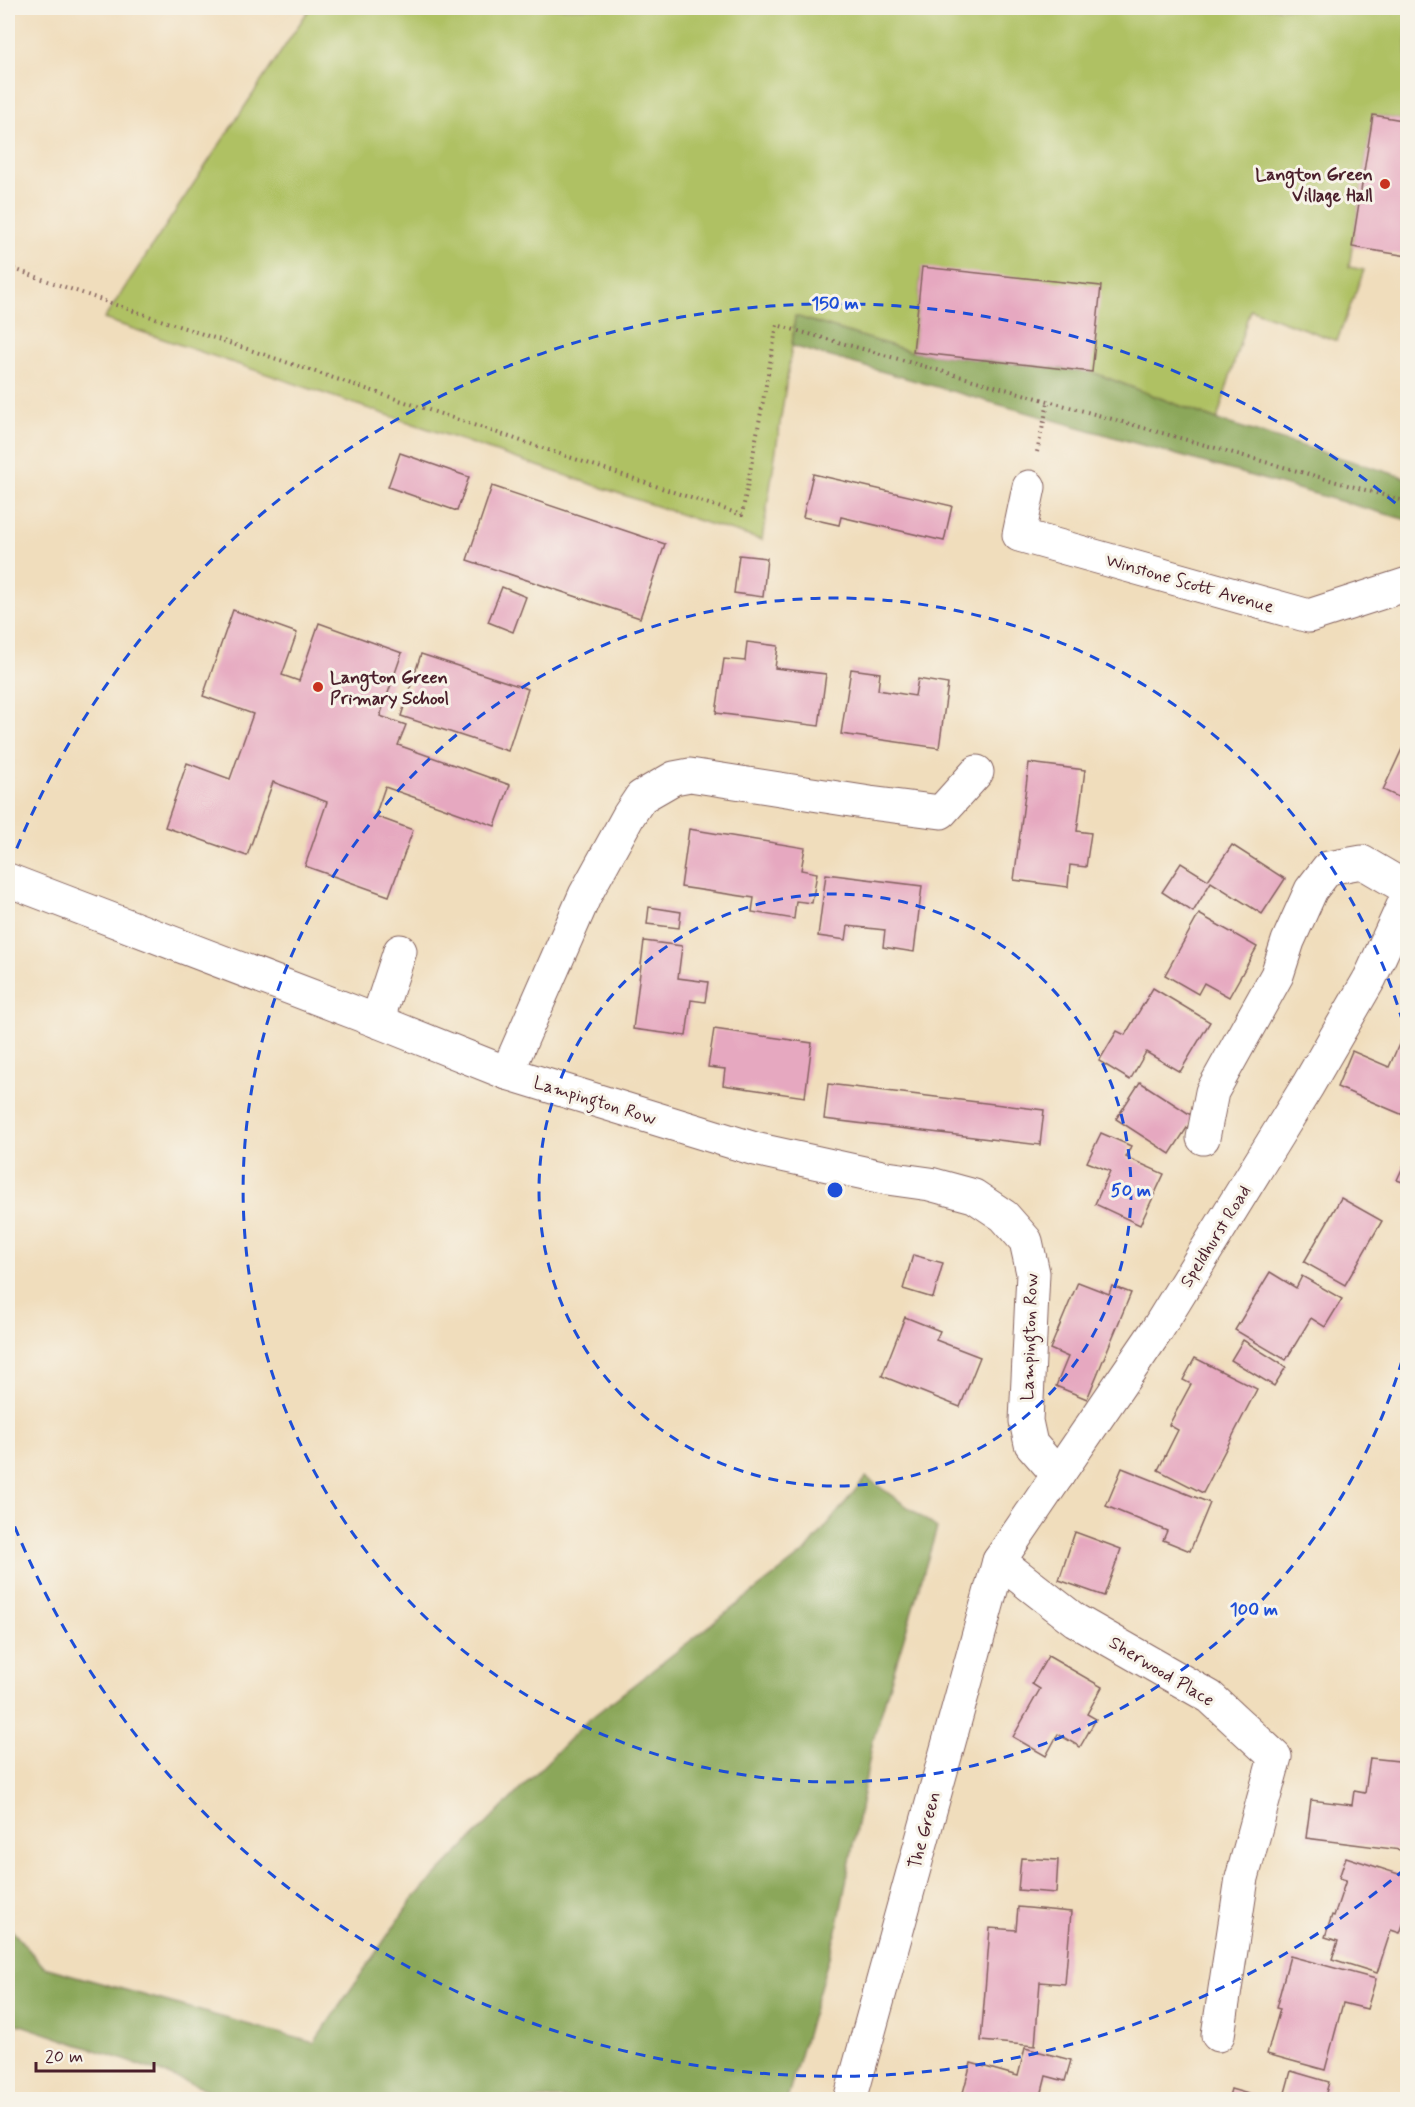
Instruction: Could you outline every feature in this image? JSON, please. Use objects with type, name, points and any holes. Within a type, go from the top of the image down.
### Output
[{"type":"street","name":"Winstone Scott Avenue","points":[[1029,487],[1018,535],[1309,616],[1407,584]]},
{"type":"street","points":[[507,1073],[585,895],[629,814],[641,797],[674,778],[690,775],[859,802],[941,812],[976,772]]},
{"type":"street","points":[[1203,1138],[1212,1092],[1277,975],[1288,941],[1311,890],[1328,868],[1362,862],[1407,889]]},
{"type":"street","name":"Lampington Row","points":[[8,880],[507,1073],[755,1149],[887,1178],[930,1184],[974,1196],[1004,1216],[1026,1241],[1033,1273],[1026,1421],[1031,1444],[1058,1475]]},
{"type":"street","name":"Speldhurst Road","points":[[999,1562],[1157,1330],[1308,1085],[1370,978],[1407,896]]},
{"type":"street","points":[[377,1021],[400,951]]},
{"type":"street","name":"Sherwood Place","points":[[999,1562],[1075,1620],[1210,1697],[1275,1757],[1242,1878],[1218,2035]]},
{"type":"street","name":"The Green","points":[[850,2100],[999,1562]]},
{"type":"path","points":[[8,267],[742,515],[777,325],[1407,502]]},
{"type":"path","points":[[1029,487],[1048,403]]},
{"type":"green space","points":[[310,8],[1407,8],[1407,121],[1373,115],[1349,267],[1364,270],[1337,341],[1250,309],[1217,420],[1092,372],[922,267],[913,352],[795,317],[762,540],[104,319]]},
{"type":"green space","points":[[795,316],[913,352],[1092,372],[1217,420],[1407,478],[1407,520],[792,346]]},
{"type":"green space","points":[[866,1477],[937,1528],[873,1740],[837,1930],[787,2099],[232,2099],[15,2023],[8,2028],[8,1926],[44,1967],[314,2043],[412,1900],[587,1721],[806,1551]]},
{"type":"building","name":"Langton Green Village Hall","points":[[1373,115],[1408,121],[1408,256],[1352,247]]},
{"type":"building","points":[[922,267],[1101,286],[1092,372],[913,352]]},
{"type":"building","points":[[400,453],[469,477],[457,511],[388,487]]},
{"type":"building","points":[[813,474],[952,506],[944,541],[841,517],[839,525],[803,517]]},
{"type":"building","points":[[492,486],[665,544],[640,618],[467,560]]},
{"type":"building","points":[[739,555],[767,558],[763,597],[734,593]]},
{"type":"building","points":[[502,587],[526,597],[513,632],[488,622]]},
{"type":"building","points":[[233,610],[297,633],[282,675],[299,681],[319,623],[402,653],[380,716],[406,725],[398,745],[510,785],[495,826],[385,787],[375,816],[413,830],[389,896],[305,866],[327,802],[273,782],[247,856],[165,827],[187,763],[230,779],[253,714],[203,696]]},
{"type":"building","points":[[747,642],[778,646],[775,668],[826,674],[819,726],[716,713],[724,659],[745,661]]},
{"type":"building","points":[[421,654],[528,689],[508,751],[401,716]]},
{"type":"building","points":[[851,669],[880,673],[878,690],[915,696],[918,679],[948,684],[939,748],[841,734]]},
{"type":"building","points":[[1402,749],[1408,751],[1407,801],[1383,790]]},
{"type":"building","points":[[1029,763],[1085,770],[1077,831],[1091,833],[1086,867],[1070,865],[1068,887],[1014,880]]},
{"type":"building","points":[[689,829],[805,848],[801,870],[817,873],[812,903],[796,901],[794,919],[752,912],[754,898],[681,887]]},
{"type":"building","points":[[1232,845],[1285,879],[1262,914],[1211,882],[1193,912],[1162,892],[1181,863],[1208,880]]},
{"type":"building","points":[[826,874],[922,886],[914,952],[883,947],[885,930],[848,926],[846,940],[818,936]]},
{"type":"building","points":[[649,907],[681,912],[679,928],[647,924]]},
{"type":"building","points":[[1199,914],[1257,947],[1229,997],[1204,983],[1198,994],[1165,975]]},
{"type":"building","points":[[644,941],[682,946],[678,978],[708,982],[705,1002],[691,1000],[686,1036],[633,1029]]},
{"type":"building","points":[[1153,988],[1210,1022],[1180,1072],[1146,1052],[1130,1080],[1099,1061],[1117,1031],[1125,1035]]},
{"type":"building","points":[[714,1029],[812,1043],[805,1097],[723,1085],[725,1069],[708,1067]]},
{"type":"building","points":[[1400,1042],[1408,1046],[1408,1117],[1337,1087],[1352,1051],[1389,1067]]},
{"type":"building","points":[[1140,1082],[1194,1117],[1170,1154],[1116,1119]]},
{"type":"building","points":[[828,1084],[1044,1110],[1040,1145],[824,1119]]},
{"type":"building","points":[[1101,1133],[1131,1146],[1126,1157],[1164,1174],[1140,1225],[1095,1204],[1110,1171],[1087,1162]]},
{"type":"building","points":[[1408,1156],[1408,1184],[1397,1180]]},
{"type":"building","points":[[1341,1198],[1382,1221],[1345,1285],[1304,1262]]},
{"type":"building","points":[[913,1255],[943,1263],[933,1298],[903,1289]]},
{"type":"building","points":[[1270,1272],[1296,1288],[1302,1276],[1342,1299],[1325,1327],[1311,1318],[1286,1360],[1235,1330]]},
{"type":"building","points":[[1078,1282],[1109,1294],[1112,1286],[1131,1293],[1087,1399],[1056,1386],[1068,1357],[1050,1349]]},
{"type":"building","points":[[905,1317],[940,1331],[936,1340],[980,1357],[960,1407],[882,1376]]},
{"type":"building","points":[[1243,1340],[1286,1367],[1274,1386],[1231,1360]]},
{"type":"building","points":[[1195,1358],[1257,1389],[1203,1493],[1158,1470],[1178,1430],[1169,1425],[1191,1384],[1183,1380]]},
{"type":"building","points":[[1122,1468],[1210,1503],[1190,1551],[1163,1540],[1167,1531],[1106,1506]]},
{"type":"building","points":[[1075,1532],[1121,1549],[1104,1596],[1059,1580]]},
{"type":"building","points":[[1048,1656],[1102,1687],[1087,1714],[1096,1719],[1080,1747],[1058,1734],[1046,1756],[1013,1737],[1040,1689],[1032,1684]]},
{"type":"building","points":[[1370,1758],[1408,1762],[1408,1851],[1306,1838],[1311,1800],[1352,1805],[1354,1791],[1365,1793]]},
{"type":"building","points":[[1346,1857],[1408,1877],[1408,1911],[1400,1933],[1391,1930],[1377,1973],[1332,1959],[1338,1941],[1325,1937],[1346,1880],[1339,1878]]},
{"type":"building","points":[[1021,1858],[1058,1860],[1056,1893],[1018,1890]]},
{"type":"building","points":[[1018,1907],[1071,1912],[1065,1984],[1040,1982],[1035,2046],[981,2041],[990,1928],[1016,1930]]},
{"type":"building","points":[[1290,1956],[1376,1979],[1367,2009],[1343,2003],[1325,2070],[1267,2054],[1280,2009],[1276,2008]]},
{"type":"building","points":[[1025,2048],[1071,2060],[1065,2081],[1046,2076],[1040,2100],[1026,2100],[1006,2094],[1004,2100],[961,2100],[971,2063],[1018,2076]]},
{"type":"building","points":[[1291,2071],[1329,2082],[1324,2100],[1283,2100]]},
{"type":"building","points":[[1231,2089],[1266,2099],[1266,2100],[1228,2100]]},
{"type":"place","name":"Langton Green Village Hall","points":[[1385,184]]},
{"type":"place","name":"Langton Green Primary School","points":[[318,687]]}]
